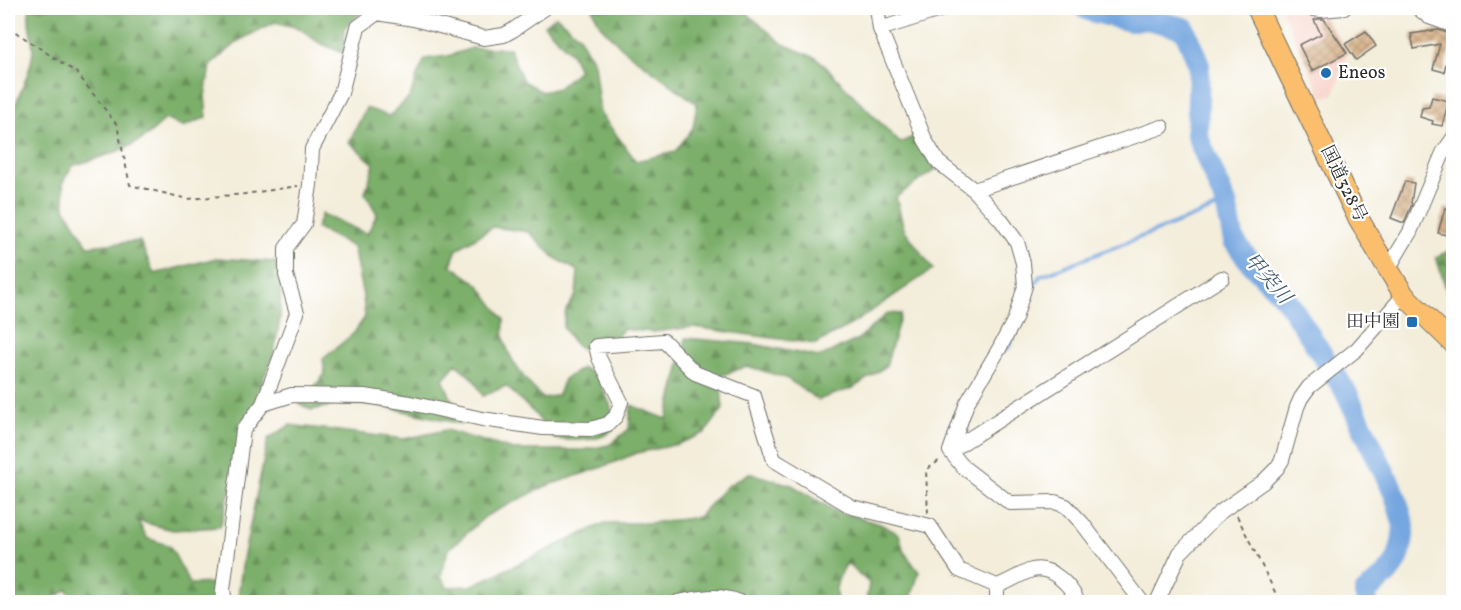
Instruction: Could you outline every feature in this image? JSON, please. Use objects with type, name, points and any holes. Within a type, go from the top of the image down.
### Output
[{"type":"highway","name":"国道328号","points":[[1257,8],[1356,214],[1388,269],[1404,295],[1454,344]]},
{"type":"street","points":[[225,603],[223,590],[243,430],[263,404],[297,313],[286,275],[286,248],[304,224],[312,149],[341,93],[358,27],[377,13],[416,14],[484,38],[513,30],[545,8]]},
{"type":"street","points":[[877,8],[880,29],[925,140],[938,162],[974,190],[1017,242],[1023,263],[1025,286],[1015,319],[967,403],[950,452]]},
{"type":"street","points":[[880,29],[946,8]]},
{"type":"street","points":[[1308,8],[1321,10],[1344,8]]},
{"type":"street","points":[[1418,8],[1430,17],[1454,26]]},
{"type":"street","points":[[974,190],[1162,127]]},
{"type":"street","points":[[1388,269],[1410,232],[1443,153],[1454,137]]},
{"type":"street","points":[[950,452],[1221,278]]},
{"type":"street","points":[[1157,603],[1180,553],[1219,513],[1263,482],[1277,468],[1282,460],[1301,398],[1320,378],[1357,349],[1404,295]]},
{"type":"street","points":[[263,404],[292,395],[365,396],[410,403],[482,419],[543,428],[591,429],[608,424],[616,416],[621,402],[599,358],[596,346],[664,341],[695,373],[754,396],[774,460],[852,507],[928,525],[959,570],[997,586],[1034,570],[1050,573],[1062,580],[1074,592],[1078,603]]},
{"type":"street","points":[[950,452],[963,468],[1010,502],[1055,502],[1066,506],[1082,523],[1142,603]]},
{"type":"street","points":[[997,586],[997,603]]},
{"type":"street","points":[[678,603],[709,597],[726,597],[740,603]]},
{"type":"path","points":[[8,27],[77,73],[117,125],[130,185],[188,199],[246,194],[310,184]]},
{"type":"path","points":[[928,525],[926,470],[950,452]]},
{"type":"path","points":[[1231,504],[1280,603]]},
{"type":"shaded area","name":"Eneos","points":[[1281,8],[1311,14],[1322,13],[1348,52],[1334,94],[1322,98]]},
{"type":"green space","points":[[30,8],[165,8],[173,11],[182,8],[366,8],[344,28],[345,54],[318,42],[299,28],[275,22],[240,40],[210,66],[205,96],[207,117],[183,127],[165,119],[156,129],[134,144],[72,166],[63,182],[65,208],[88,246],[140,241],[154,274],[216,258],[276,262],[281,282],[280,319],[273,358],[264,376],[249,423],[220,527],[173,530],[138,521],[147,538],[170,546],[190,584],[219,583],[219,602],[72,602],[67,589],[56,598],[55,602],[8,602],[8,123],[32,58]]},
{"type":"green space","points":[[592,8],[747,8],[750,16],[783,44],[818,59],[900,143],[915,136],[936,169],[896,197],[904,229],[933,269],[852,324],[816,344],[693,327],[653,332],[623,329],[610,346],[586,349],[577,346],[563,327],[566,310],[576,295],[578,271],[555,258],[529,232],[493,227],[457,249],[451,265],[478,284],[504,319],[506,347],[525,379],[543,399],[558,395],[564,379],[583,368],[598,378],[610,404],[615,427],[595,439],[555,439],[535,414],[506,386],[483,396],[474,380],[456,364],[443,379],[462,424],[373,404],[336,405],[311,410],[300,404],[325,374],[323,359],[354,333],[365,317],[353,247],[316,228],[322,214],[367,234],[377,214],[365,193],[374,164],[349,142],[366,108],[389,116],[410,97],[425,59],[448,56],[472,48],[509,48],[523,81],[542,92],[558,88],[579,70],[571,53],[544,25],[556,16],[579,36],[594,63],[600,113],[636,161],[675,152],[693,128],[697,104],[622,48],[600,25]]},
{"type":"green space","points":[[1453,249],[1453,310],[1436,257]]},
{"type":"green space","points":[[888,313],[901,314],[886,366],[853,388],[818,400],[786,378],[747,366],[720,376],[723,409],[705,433],[678,444],[637,453],[546,486],[486,516],[448,550],[441,575],[447,587],[471,586],[605,523],[650,523],[698,517],[727,486],[749,473],[792,485],[835,511],[880,524],[899,534],[904,552],[919,572],[910,602],[866,602],[869,583],[847,563],[837,582],[838,602],[759,602],[733,597],[687,602],[239,602],[243,559],[268,439],[290,425],[404,439],[446,430],[514,450],[583,450],[609,445],[629,429],[631,405],[667,419],[686,338],[753,344],[819,357],[857,340]]},
{"type":"building","points":[[1324,19],[1347,53],[1312,71],[1299,45],[1321,34],[1314,20]]},
{"type":"building","points":[[1438,30],[1454,35],[1454,45],[1451,44],[1444,72],[1433,69],[1440,44],[1414,49],[1411,34]]},
{"type":"building","points":[[1366,31],[1376,46],[1356,60],[1345,44]]},
{"type":"building","points":[[1432,97],[1449,101],[1442,126],[1432,124],[1433,121],[1420,117],[1422,108],[1429,107]]},
{"type":"building","points":[[1405,181],[1414,183],[1412,204],[1404,223],[1391,218]]},
{"type":"building","points":[[1445,208],[1454,210],[1454,226],[1451,236],[1438,233]]},
{"type":"waterway","name":"甲突川","points":[[1085,8],[1131,21],[1147,19],[1184,28],[1199,65],[1197,135],[1226,204],[1234,241],[1251,263],[1287,300],[1346,392],[1395,495],[1404,526],[1402,543],[1397,561],[1387,574],[1365,593],[1367,602]]},
{"type":"waterway","points":[[1030,292],[1040,276],[1226,204]]},
{"type":"waterway","points":[[1003,352],[1009,347],[1016,330]]},
{"type":"place","name":"Eneos","points":[[1326,73]]},
{"type":"place","name":"田中園","points":[[1412,322]]}]
